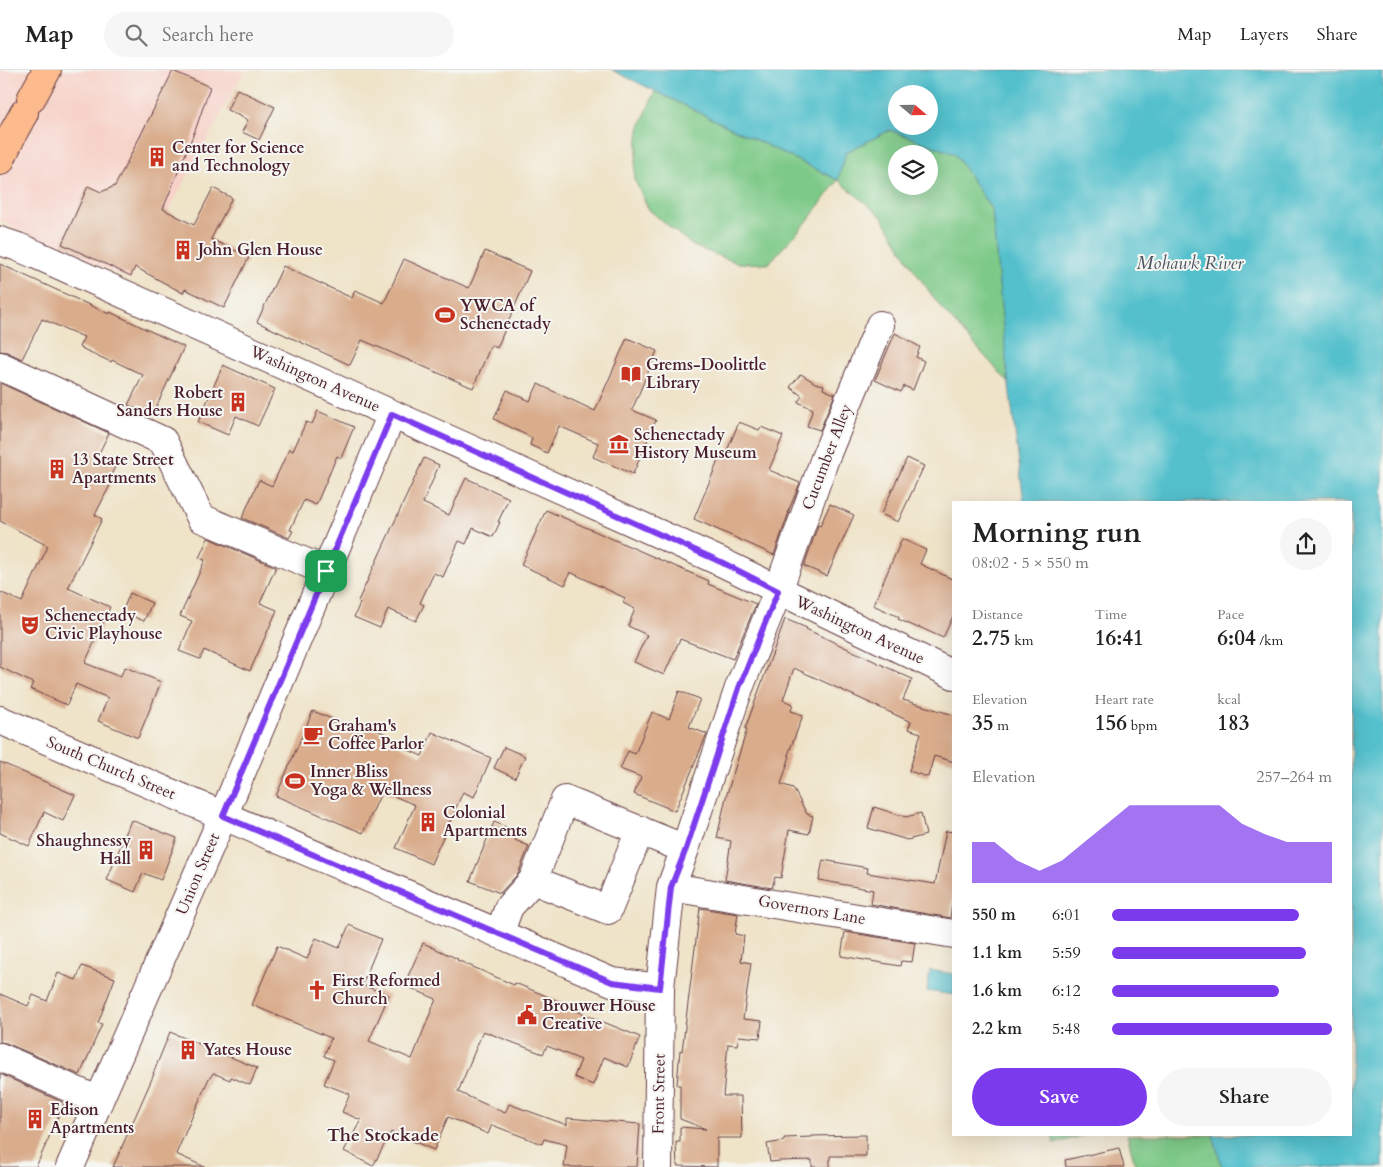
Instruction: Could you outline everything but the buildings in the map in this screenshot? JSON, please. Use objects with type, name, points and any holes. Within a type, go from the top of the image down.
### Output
[{"type":"main road","points":[[0,161],[14,130],[47,70]]},
{"type":"street","name":"Washington Avenue","points":[[0,241],[55,263],[721,562],[952,674]]},
{"type":"street","name":"Cucumber Alley","points":[[778,591],[825,458],[880,325]]},
{"type":"street","points":[[0,366],[163,441],[201,518],[326,571]]},
{"type":"street","name":"Union Street","points":[[70,1167],[223,816],[392,414]]},
{"type":"street","name":"Front Street","points":[[658,1167],[660,988],[671,887],[686,849],[739,688],[778,591]]},
{"type":"street","name":"South Church Street","points":[[0,720],[612,982],[660,988]]},
{"type":"street","points":[[499,934],[509,907],[533,880],[566,800],[686,849]]},
{"type":"street","points":[[533,880],[608,910],[640,830]]},
{"type":"street","name":"Governors Lane","points":[[671,887],[952,934]]},
{"type":"street","points":[[0,1057],[99,1101]]},
{"type":"shaded area","points":[[0,70],[245,70],[131,280],[0,221]]},
{"type":"green space","points":[[655,91],[838,180],[806,223],[768,264],[738,263],[693,246],[649,210],[634,179],[639,129]]},
{"type":"green space","points":[[888,131],[888,135],[904,135],[931,145],[888,145],[888,195],[938,195],[938,148],[955,154],[992,210],[1009,383],[942,309],[916,273],[882,217],[838,180],[846,152]]},
{"type":"green space","points":[[1052,1136],[1082,1136],[1054,1144]]},
{"type":"green space","points":[[1127,1136],[1213,1136],[1222,1167],[1136,1167]]},
{"type":"water","name":"Mohawk River","points":[[612,70],[1383,70],[1383,1167],[1222,1167],[1213,1136],[1352,1136],[1352,501],[1024,501],[1007,370],[992,210],[955,154],[938,148],[938,145],[931,145],[904,135],[938,135],[938,85],[888,85],[888,131],[846,152],[838,180]]},
{"type":"water","points":[[930,970],[952,974],[952,995],[927,991]]},
{"type":"place","name":"Center for Science and Technology","points":[[157,157]]},
{"type":"place","name":"John Glen House","points":[[183,250]]},
{"type":"place","name":"YWCA of Schenectady","points":[[445,315]]},
{"type":"place","name":"Grems-Doolittle Library","points":[[631,374]]},
{"type":"place","name":"Robert Sanders House","points":[[238,402]]},
{"type":"place","name":"Schenectady History Museum","points":[[619,444]]},
{"type":"place","name":"13 State Street Apartments","points":[[57,469]]},
{"type":"place","name":"Schenectady Civic Playhouse","points":[[30,625]]},
{"type":"place","name":"Graham's Coffee Parlor","points":[[313,735]]},
{"type":"place","name":"Inner Bliss Yoga & Wellness","points":[[295,781]]},
{"type":"place","name":"Colonial Apartments","points":[[428,822]]},
{"type":"place","name":"Shaughnessy Hall","points":[[146,850]]},
{"type":"place","name":"First Reformed Church","points":[[317,990]]},
{"type":"place","name":"Brouwer House Creative","points":[[527,1015]]},
{"type":"place","name":"Yates House","points":[[188,1050]]},
{"type":"place","name":"Edison Apartments","points":[[35,1119]]},
{"type":"district","name":"The Stockade","points":[[383,1135]]},
{"type":"route","points":[[392,414],[721,562],[778,591],[739,688],[686,849],[671,887],[660,988],[612,982],[223,816],[326,571],[392,414]]}]
